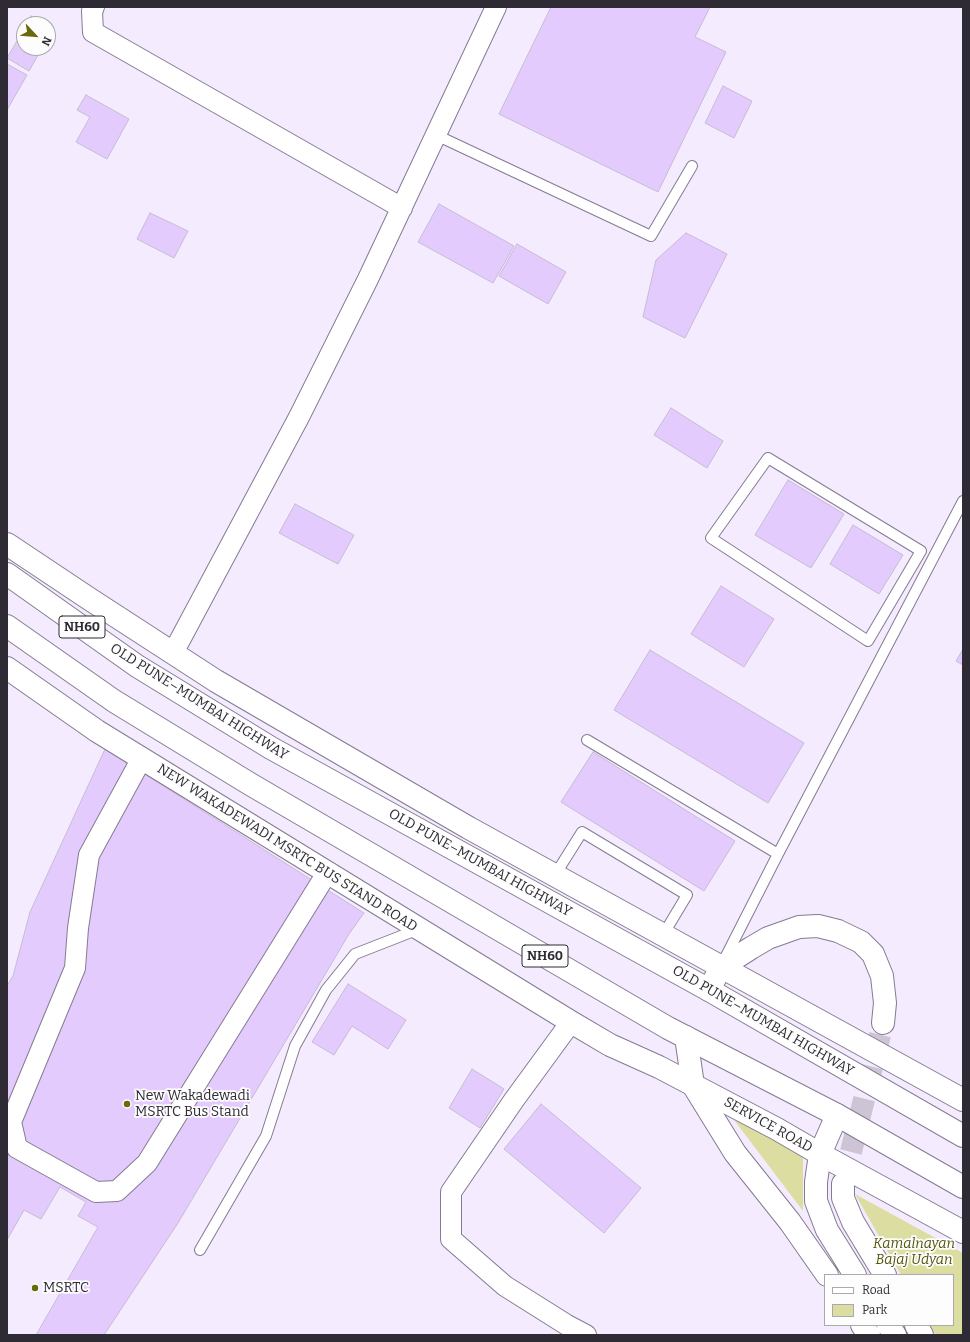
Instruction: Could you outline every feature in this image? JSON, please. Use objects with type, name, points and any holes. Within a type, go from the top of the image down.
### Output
[{"type":"main road","points":[[7,544],[172,653],[462,824],[963,1100]]},
{"type":"main road","name":"OLD PUNE–MUMBAI HIGHWAY","points":[[7,574],[137,666],[271,748],[709,990],[963,1136]]},
{"type":"main road","name":"NH60","points":[[7,626],[114,701],[250,784],[686,1037],[836,1115],[963,1187]]},
{"type":"main road","name":"NEW WAKADEWADI MSRTC BUS STAND ROAD","points":[[7,668],[97,732],[142,758],[571,1022]]},
{"type":"main road","points":[[709,990],[720,967],[768,938],[799,927],[818,926],[838,931],[861,942],[873,954],[882,976],[885,1003],[883,1023]]},
{"type":"main road","name":"SERVICE ROAD","points":[[571,1022],[610,1044],[777,1129],[963,1232]]},
{"type":"main road","points":[[686,1037],[693,1085],[735,1153],[790,1222],[826,1274]]},
{"type":"main road","points":[[836,1115],[820,1154],[816,1182],[816,1201],[827,1230],[854,1274]]},
{"type":"main road","points":[[843,1184],[843,1198],[853,1222],[885,1274]]},
{"type":"main road","points":[[863,1326],[869,1335]]},
{"type":"main road","points":[[889,1326],[895,1335]]},
{"type":"main road","points":[[917,1326],[922,1335]]},
{"type":"street","points":[[94,7],[92,11],[93,32],[402,208]]},
{"type":"street","points":[[172,653],[299,416],[368,279],[496,7]]},
{"type":"street","points":[[142,758],[89,855],[78,928],[75,968],[11,1122],[17,1148],[96,1192],[116,1191],[147,1164],[327,873]]},
{"type":"street","points":[[571,1022],[514,1100],[451,1192],[451,1239],[505,1286],[567,1325],[586,1335]]},
{"type":"lane","points":[[436,136],[651,236],[692,166]]},
{"type":"lane","points":[[921,551],[868,640],[711,538],[768,458],[921,551],[932,559]]},
{"type":"lane","points":[[720,967],[963,501]]},
{"type":"lane","points":[[587,740],[778,854]]},
{"type":"lane","points":[[555,875],[582,832],[687,895],[663,935]]},
{"type":"lane","points":[[200,1250],[266,1136],[295,1046],[326,990],[355,954],[419,929]]},
{"type":"green space","points":[[728,1112],[803,1154],[803,1211]]},
{"type":"green space","name":"Kamalnayan Bajaj Udyan","points":[[855,1194],[963,1253],[963,1335],[936,1335],[931,1326],[954,1326],[954,1274],[900,1274]]},
{"type":"building","points":[[551,7],[710,7],[695,37],[726,52],[658,192],[499,114]]},
{"type":"building","points":[[16,43],[16,56],[37,56],[29,71],[7,58]]},
{"type":"building","points":[[7,64],[27,75],[7,110]]},
{"type":"building","points":[[723,86],[752,101],[734,138],[705,123]]},
{"type":"building","points":[[86,95],[129,119],[107,159],[76,142],[90,117],[77,110]]},
{"type":"building","points":[[439,204],[514,246],[493,283],[418,242]]},
{"type":"building","points":[[150,213],[188,231],[174,258],[137,239]]},
{"type":"building","points":[[686,233],[727,254],[685,338],[643,317],[656,260]]},
{"type":"building","points":[[517,244],[566,272],[548,304],[499,276]]},
{"type":"building","points":[[671,408],[723,441],[707,468],[654,435]]},
{"type":"building","points":[[788,480],[844,514],[811,568],[755,535]]},
{"type":"building","points":[[295,504],[354,535],[338,564],[279,533]]},
{"type":"building","points":[[853,525],[903,555],[879,594],[830,564]]},
{"type":"building","points":[[721,586],[774,619],[744,667],[691,634]]},
{"type":"building","points":[[963,649],[963,665],[956,661]]},
{"type":"building","points":[[650,650],[804,743],[768,803],[614,710]]},
{"type":"building","name":"New Wakadewadi MSRTC Bus Stand","points":[[105,749],[364,913],[349,934],[178,1223],[104,1335],[7,1335],[7,986],[13,976],[30,912]]},
{"type":"building","points":[[593,752],[735,841],[704,891],[561,802]]},
{"type":"building","points":[[348,984],[406,1020],[388,1049],[352,1026],[334,1055],[312,1042]]},
{"type":"building","points":[[472,1069],[504,1089],[480,1128],[449,1108]]},
{"type":"building","points":[[541,1104],[641,1188],[604,1233],[504,1149]]},
{"type":"building","name":"MSRTC","points":[[60,1187],[86,1202],[78,1216],[98,1227],[36,1335],[7,1335],[7,1240],[24,1210],[41,1219]]},
{"type":"tunnel","points":[[843,1184],[883,1023]]},
{"type":"place","name":"New Wakadewadi MSRTC Bus Stand","points":[[127,1104]]},
{"type":"place","name":"MSRTC","points":[[35,1288]]}]
